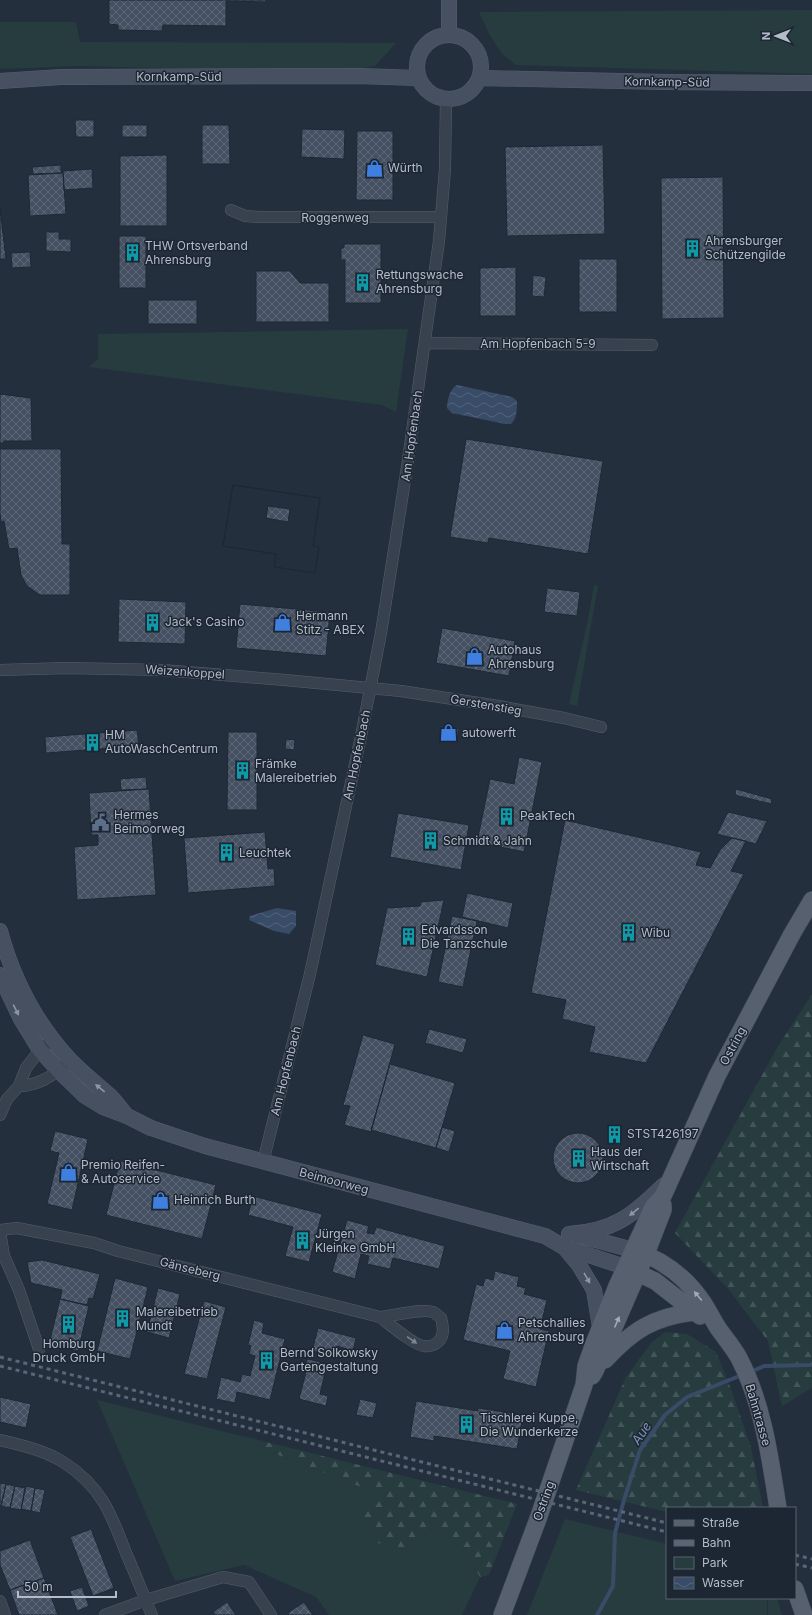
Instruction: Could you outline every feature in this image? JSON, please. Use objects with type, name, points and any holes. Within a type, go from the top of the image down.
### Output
[{"type":"main road","points":[[449,0],[449,34]]},
{"type":"main road","points":[[449,34],[463,38],[474,46],[482,63],[480,78],[476,86],[470,92],[459,98],[446,100],[426,91],[417,72],[418,56],[427,44],[439,36],[449,34]]},
{"type":"main road","name":"Kornkamp-Süd","points":[[482,63],[522,79]]},
{"type":"main road","name":"Kornkamp-Süd","points":[[0,81],[24,78],[61,77],[359,76],[417,72]]},
{"type":"main road","name":"Kornkamp-Süd","points":[[480,78],[665,82],[812,83]]},
{"type":"main road","name":"Ostring","points":[[584,1386],[595,1371],[631,1270],[639,1252],[663,1210],[663,1196],[718,1076],[792,934],[812,900]]},
{"type":"main road","name":"Beimoorweg","points":[[0,931],[7,957],[23,996],[52,1040],[89,1079],[111,1097],[127,1116]]},
{"type":"main road","name":"Beimoorweg","points":[[0,975],[21,1019],[40,1050],[59,1071],[85,1096],[103,1107],[127,1116],[151,1128],[206,1146],[263,1162],[545,1236],[639,1252]]},
{"type":"main road","points":[[600,1327],[594,1290],[566,1240],[619,1222],[634,1212],[673,1176]]},
{"type":"main road","name":"Beimoorweg","points":[[566,1240],[631,1270]]},
{"type":"main road","name":"Bahntrasse","points":[[639,1252],[662,1262],[686,1282],[704,1303],[719,1329],[731,1344],[739,1358],[761,1417],[778,1507]]},
{"type":"main road","name":"Ostring","points":[[502,1615],[584,1386],[586,1366],[600,1327],[631,1270]]},
{"type":"main road","name":"Bahntrasse","points":[[631,1270],[655,1281],[694,1312],[719,1329]]},
{"type":"main road","points":[[595,1371],[620,1344],[639,1330],[663,1318],[694,1312]]},
{"type":"main road","points":[[796,1592],[804,1615]]},
{"type":"street","name":"Am Hopfenbach","points":[[263,1162],[310,974],[370,688],[396,537],[425,343],[441,217],[445,169],[446,100]]},
{"type":"street","name":"Roggenweg","points":[[231,210],[245,216],[259,217],[441,217]]},
{"type":"street","name":"Am Hopfenbach 5-9","points":[[425,343],[652,345]]},
{"type":"street","name":"Weizenkoppel","points":[[0,670],[67,668],[162,670],[370,688]]},
{"type":"street","name":"Gerstenstieg","points":[[370,688],[401,691],[498,706],[564,718],[601,727]]},
{"type":"street","points":[[0,1115],[8,1099],[19,1086],[26,1068],[40,1050],[52,1040]]},
{"type":"street","points":[[19,1086],[35,1084],[59,1071],[70,1060]]},
{"type":"street","name":"Gänseberg","points":[[0,1231],[17,1228],[94,1243],[118,1251],[380,1317],[418,1311],[433,1312],[441,1318],[443,1326],[442,1334],[440,1340],[434,1345],[424,1346],[405,1335],[380,1317]]},
{"type":"street","points":[[0,1231],[4,1256],[19,1290],[39,1349]]},
{"type":"street","points":[[0,1440],[47,1453],[62,1461],[77,1472],[99,1494],[109,1510],[152,1615]]},
{"type":"street","points":[[105,1615],[146,1600],[223,1577],[249,1582],[270,1615]]},
{"type":"street","points":[[0,1601],[5,1615]]},
{"type":"green space","points":[[812,10],[812,74],[516,65],[502,54],[489,34],[479,12]]},
{"type":"green space","points":[[0,22],[76,22],[80,42],[396,43],[375,66],[319,72],[80,66],[0,69]]},
{"type":"green space","points":[[408,329],[396,412],[382,405],[89,367],[98,359],[98,334]]},
{"type":"green space","points":[[594,585],[598,586],[577,706],[569,704]]},
{"type":"green space","points":[[812,994],[812,1388],[782,1406],[768,1341],[729,1290],[675,1233],[777,1048]]},
{"type":"green space","points":[[665,1332],[687,1334],[716,1352],[731,1389],[751,1447],[763,1507],[666,1507],[666,1512],[576,1490],[626,1377],[651,1343]]},
{"type":"green space","points":[[97,1400],[238,1435],[263,1449],[383,1495],[408,1553],[433,1526],[464,1550],[480,1577],[462,1615],[329,1615],[316,1597],[244,1565],[175,1581]]},
{"type":"green space","points":[[238,1435],[517,1504],[489,1575],[480,1577],[464,1550],[433,1526],[408,1553],[375,1542],[363,1514],[382,1495],[263,1449]]},
{"type":"green space","points":[[565,1519],[666,1544],[666,1599],[767,1599],[767,1615],[527,1615]]},
{"type":"green space","points":[[768,1599],[777,1599],[782,1615],[768,1615]]},
{"type":"water","points":[[457,385],[512,397],[517,401],[516,414],[513,422],[511,424],[505,424],[452,413],[447,408],[449,395],[452,389]]},
{"type":"water","points":[[277,908],[296,911],[296,926],[289,934],[274,931],[249,920],[250,916]]},
{"type":"building","points":[[109,0],[266,0],[266,2],[226,1],[226,26],[163,25],[162,31],[118,30],[118,25],[109,24]]},
{"type":"building","points":[[75,120],[94,120],[94,137],[76,137]]},
{"type":"building","points":[[122,125],[147,125],[147,137],[122,137]]},
{"type":"building","points":[[202,125],[229,125],[230,164],[202,164]]},
{"type":"building","points":[[302,129],[345,130],[344,159],[301,157]]},
{"type":"building","name":"Würth","points":[[357,131],[393,131],[393,200],[356,200]]},
{"type":"building","points":[[603,145],[605,234],[507,236],[505,147]]},
{"type":"building","points":[[167,155],[167,226],[120,226],[120,156]]},
{"type":"building","points":[[61,165],[61,173],[33,174],[32,167]]},
{"type":"building","points":[[92,169],[93,188],[64,190],[63,171]]},
{"type":"building","points":[[63,173],[66,214],[30,216],[28,175]]},
{"type":"building","name":"Ahrensburger Schützengilde","points":[[723,177],[724,318],[662,319],[661,178]]},
{"type":"building","points":[[0,208],[6,259],[0,259]]},
{"type":"building","points":[[46,232],[59,232],[59,239],[71,239],[71,252],[46,251]]},
{"type":"building","name":"THW Ortsverband Ahrensburg","points":[[119,236],[146,236],[146,288],[119,288]]},
{"type":"building","name":"Rettungswache Ahrensburg","points":[[344,244],[381,244],[381,303],[345,303],[345,260],[341,260],[341,248],[344,248]]},
{"type":"building","points":[[30,252],[31,267],[12,268],[11,253]]},
{"type":"building","points":[[579,259],[617,259],[617,312],[579,312]]},
{"type":"building","points":[[516,267],[516,316],[480,316],[480,268]]},
{"type":"building","points":[[256,271],[290,271],[300,283],[329,283],[329,322],[256,322]]},
{"type":"building","points":[[533,275],[546,277],[544,297],[532,296]]},
{"type":"building","points":[[148,300],[197,300],[197,324],[148,324]]},
{"type":"building","points":[[0,394],[31,398],[32,441],[4,441],[3,443],[0,443]]},
{"type":"building","points":[[466,439],[603,461],[588,554],[489,538],[488,543],[450,537]]},
{"type":"building","points":[[0,449],[61,449],[62,544],[70,544],[70,595],[40,595],[27,586],[21,575],[17,548],[9,549],[4,521],[1,522]]},
{"type":"building","points":[[233,485],[320,498],[313,546],[319,547],[315,573],[274,567],[276,554],[223,546]],"holes":[[[268,506],[290,509],[288,522],[266,518]]]},
{"type":"building","points":[[233,485],[320,498],[313,546],[319,547],[315,573],[274,567],[276,554],[223,546]]},
{"type":"building","points":[[547,588],[580,592],[577,616],[544,612]]},
{"type":"building","name":"Jack's Casino","points":[[119,599],[186,602],[185,644],[118,642]]},
{"type":"building","name":"Hermann Stitz - ABEX","points":[[240,604],[330,612],[326,656],[236,648]]},
{"type":"building","name":"Autohaus Ahrensburg","points":[[442,628],[515,641],[509,676],[436,663]]},
{"type":"building","name":"autowerft","points":[[441,726],[459,729],[457,740],[440,738]]},
{"type":"building","name":"HM AutoWaschCentrum","points":[[137,730],[139,746],[46,753],[45,737]]},
{"type":"building","name":"Främke Malereibetrieb","points":[[228,732],[257,732],[257,810],[227,810]]},
{"type":"building","points":[[286,739],[295,740],[294,750],[285,749]]},
{"type":"building","name":"PeakTech","points":[[519,757],[542,762],[524,852],[477,842],[490,779],[514,784]]},
{"type":"building","points":[[146,777],[147,789],[121,790],[120,779]]},
{"type":"building","points":[[149,789],[156,895],[77,900],[74,847],[98,845],[98,835],[91,835],[89,793]]},
{"type":"building","points":[[736,789],[772,799],[771,804],[735,795]]},
{"type":"building","points":[[728,812],[767,821],[756,844],[717,834]]},
{"type":"building","name":"Schmidt & Jahn","points":[[398,813],[469,825],[461,870],[390,857]]},
{"type":"building","name":"Wibu","points":[[565,820],[701,852],[696,865],[710,868],[720,850],[732,838],[746,841],[731,871],[744,874],[646,1063],[589,1052],[595,1027],[562,1019],[566,1000],[531,993]]},
{"type":"building","name":"Leuchtek","points":[[265,832],[268,869],[274,868],[275,886],[188,893],[184,838]]},
{"type":"building","points":[[467,893],[513,903],[508,928],[462,917]]},
{"type":"building","name":"Edvardsson Die Tanzschule","points":[[444,900],[427,977],[375,965],[387,908],[420,906],[421,902]]},
{"type":"building","points":[[452,916],[477,921],[463,987],[438,982]]},
{"type":"building","points":[[429,1029],[467,1039],[463,1053],[425,1043]]},
{"type":"building","points":[[363,1035],[395,1044],[371,1132],[344,1125],[350,1106],[343,1105]]},
{"type":"building","points":[[390,1064],[455,1083],[436,1148],[371,1130]]},
{"type":"building","points":[[442,1127],[455,1131],[449,1152],[436,1148]]},
{"type":"building","name":"STST426197","points":[[613,1130],[619,1133],[616,1139],[610,1136]]},
{"type":"building","name":"Premio Reifen- & Autoservice","points":[[55,1131],[88,1139],[72,1210],[47,1204],[59,1153],[50,1151]]},
{"type":"building","name":"Haus der Wirtschaft","points":[[578,1133],[587,1135],[598,1144],[603,1158],[601,1167],[592,1178],[578,1183],[569,1181],[558,1172],[553,1158],[555,1149],[564,1138]]},
{"type":"building","name":"Heinrich Burth","points":[[120,1161],[216,1185],[202,1239],[106,1215]]},
{"type":"building","name":"Jürgen Kleinke GmbH","points":[[253,1196],[322,1214],[309,1262],[285,1256],[293,1227],[248,1215]]},
{"type":"building","points":[[347,1220],[369,1226],[367,1233],[374,1234],[376,1227],[445,1246],[439,1269],[393,1258],[390,1269],[367,1264],[369,1256],[361,1254],[355,1279],[332,1272]]},
{"type":"building","points":[[42,1260],[100,1274],[93,1299],[89,1298],[87,1305],[60,1299],[62,1290],[31,1283],[27,1262]]},
{"type":"building","name":"Petschallies Ahrensburg","points":[[495,1271],[519,1277],[517,1286],[526,1288],[524,1294],[547,1300],[540,1329],[549,1331],[536,1387],[503,1379],[510,1351],[463,1340],[476,1284],[483,1286],[485,1278],[493,1280]]},
{"type":"building","name":"Malereibetrieb Mundt","points":[[115,1278],[148,1287],[130,1359],[97,1351]]},
{"type":"building","points":[[158,1288],[180,1294],[169,1338],[147,1332]]},
{"type":"building","name":"Homburg Druck GmbH","points":[[60,1299],[89,1306],[78,1351],[49,1344]]},
{"type":"building","points":[[204,1301],[226,1307],[207,1379],[184,1374]]},
{"type":"building","name":"Bernd Solkowsky Gartengestaltung","points":[[254,1320],[264,1323],[262,1333],[285,1339],[270,1400],[237,1392],[235,1403],[216,1399],[221,1377],[240,1382],[242,1374],[250,1376],[255,1356],[249,1354],[251,1346],[248,1345]]},
{"type":"building","points":[[318,1328],[356,1338],[353,1351],[337,1346],[334,1356],[312,1351]]},
{"type":"building","points":[[307,1359],[321,1362],[320,1367],[326,1369],[320,1394],[328,1396],[326,1406],[299,1399],[306,1372],[304,1371]]},
{"type":"building","points":[[0,1397],[31,1404],[26,1428],[0,1422]]},
{"type":"building","points":[[360,1399],[377,1403],[373,1418],[356,1415]]},
{"type":"building","name":"Tischlerei Kuppe, Die Wunderkerze","points":[[416,1401],[478,1411],[478,1408],[523,1415],[517,1449],[434,1436],[434,1441],[410,1437]]},
{"type":"building","points":[[0,1483],[6,1484],[1,1506],[0,1506]]},
{"type":"building","points":[[6,1484],[15,1486],[10,1508],[1,1506]]},
{"type":"building","points":[[15,1486],[25,1488],[21,1510],[10,1508]]},
{"type":"building","points":[[26,1486],[35,1488],[31,1511],[21,1509]]},
{"type":"building","points":[[35,1488],[45,1490],[40,1513],[31,1511]]},
{"type":"building","points":[[91,1529],[114,1588],[93,1596],[70,1537]]},
{"type":"building","points":[[30,1540],[44,1578],[10,1590],[0,1565],[0,1551]]},
{"type":"building","points":[[44,1578],[58,1615],[19,1615],[10,1590]]},
{"type":"building","points":[[82,1587],[89,1606],[77,1611],[70,1591]]},
{"type":"building","points":[[227,1602],[236,1615],[215,1615],[213,1612]]},
{"type":"building","points":[[304,1602],[313,1615],[289,1615],[288,1613]]},
{"type":"waterway","name":"Aue","points":[[750,1372],[764,1366],[812,1364]]},
{"type":"waterway","name":"Aue","points":[[597,1615],[613,1586],[615,1533],[640,1450],[665,1415],[687,1397],[742,1375]]},
{"type":"railway","points":[[0,1357],[666,1523]]},
{"type":"railway","points":[[0,1366],[666,1532]]},
{"type":"railway","points":[[796,1555],[812,1559]]},
{"type":"railway","points":[[796,1564],[812,1568]]},
{"type":"place","name":"Würth","points":[[375,168]]},
{"type":"place","name":"Ahrensburger Schützengilde","points":[[692,248]]},
{"type":"place","name":"THW Ortsverband Ahrensburg","points":[[132,253]]},
{"type":"place","name":"Rettungswache Ahrensburg","points":[[363,282]]},
{"type":"place","name":"Jack's Casino","points":[[152,622]]},
{"type":"place","name":"Hermann Stitz - ABEX","points":[[283,623]]},
{"type":"place","name":"Autohaus Ahrensburg","points":[[475,657]]},
{"type":"place","name":"autowerft","points":[[449,733]]},
{"type":"place","name":"HM AutoWaschCentrum","points":[[92,742]]},
{"type":"place","name":"Främke Malereibetrieb","points":[[242,771]]},
{"type":"place","name":"PeakTech","points":[[507,816]]},
{"type":"place","name":"Hermes Beimoorweg","points":[[101,822]]},
{"type":"place","name":"Schmidt & Jahn","points":[[430,841]]},
{"type":"place","name":"Leuchtek","points":[[226,853]]},
{"type":"place","name":"Wibu","points":[[628,933]]},
{"type":"place","name":"Edvardsson Die Tanzschule","points":[[408,937]]},
{"type":"place","name":"STST426197","points":[[614,1134]]},
{"type":"place","name":"Haus der Wirtschaft","points":[[578,1159]]},
{"type":"place","name":"Premio Reifen- & Autoservice","points":[[68,1172]]},
{"type":"place","name":"Heinrich Burth","points":[[161,1200]]},
{"type":"place","name":"Jürgen Kleinke GmbH","points":[[302,1241]]},
{"type":"place","name":"Malereibetrieb Mundt","points":[[123,1319]]},
{"type":"place","name":"Homburg Druck GmbH","points":[[69,1325]]},
{"type":"place","name":"Petschallies Ahrensburg","points":[[505,1330]]},
{"type":"place","name":"Bernd Solkowsky Gartengestaltung","points":[[267,1360]]},
{"type":"place","name":"Tischlerei Kuppe, Die Wunderkerze","points":[[467,1425]]}]
